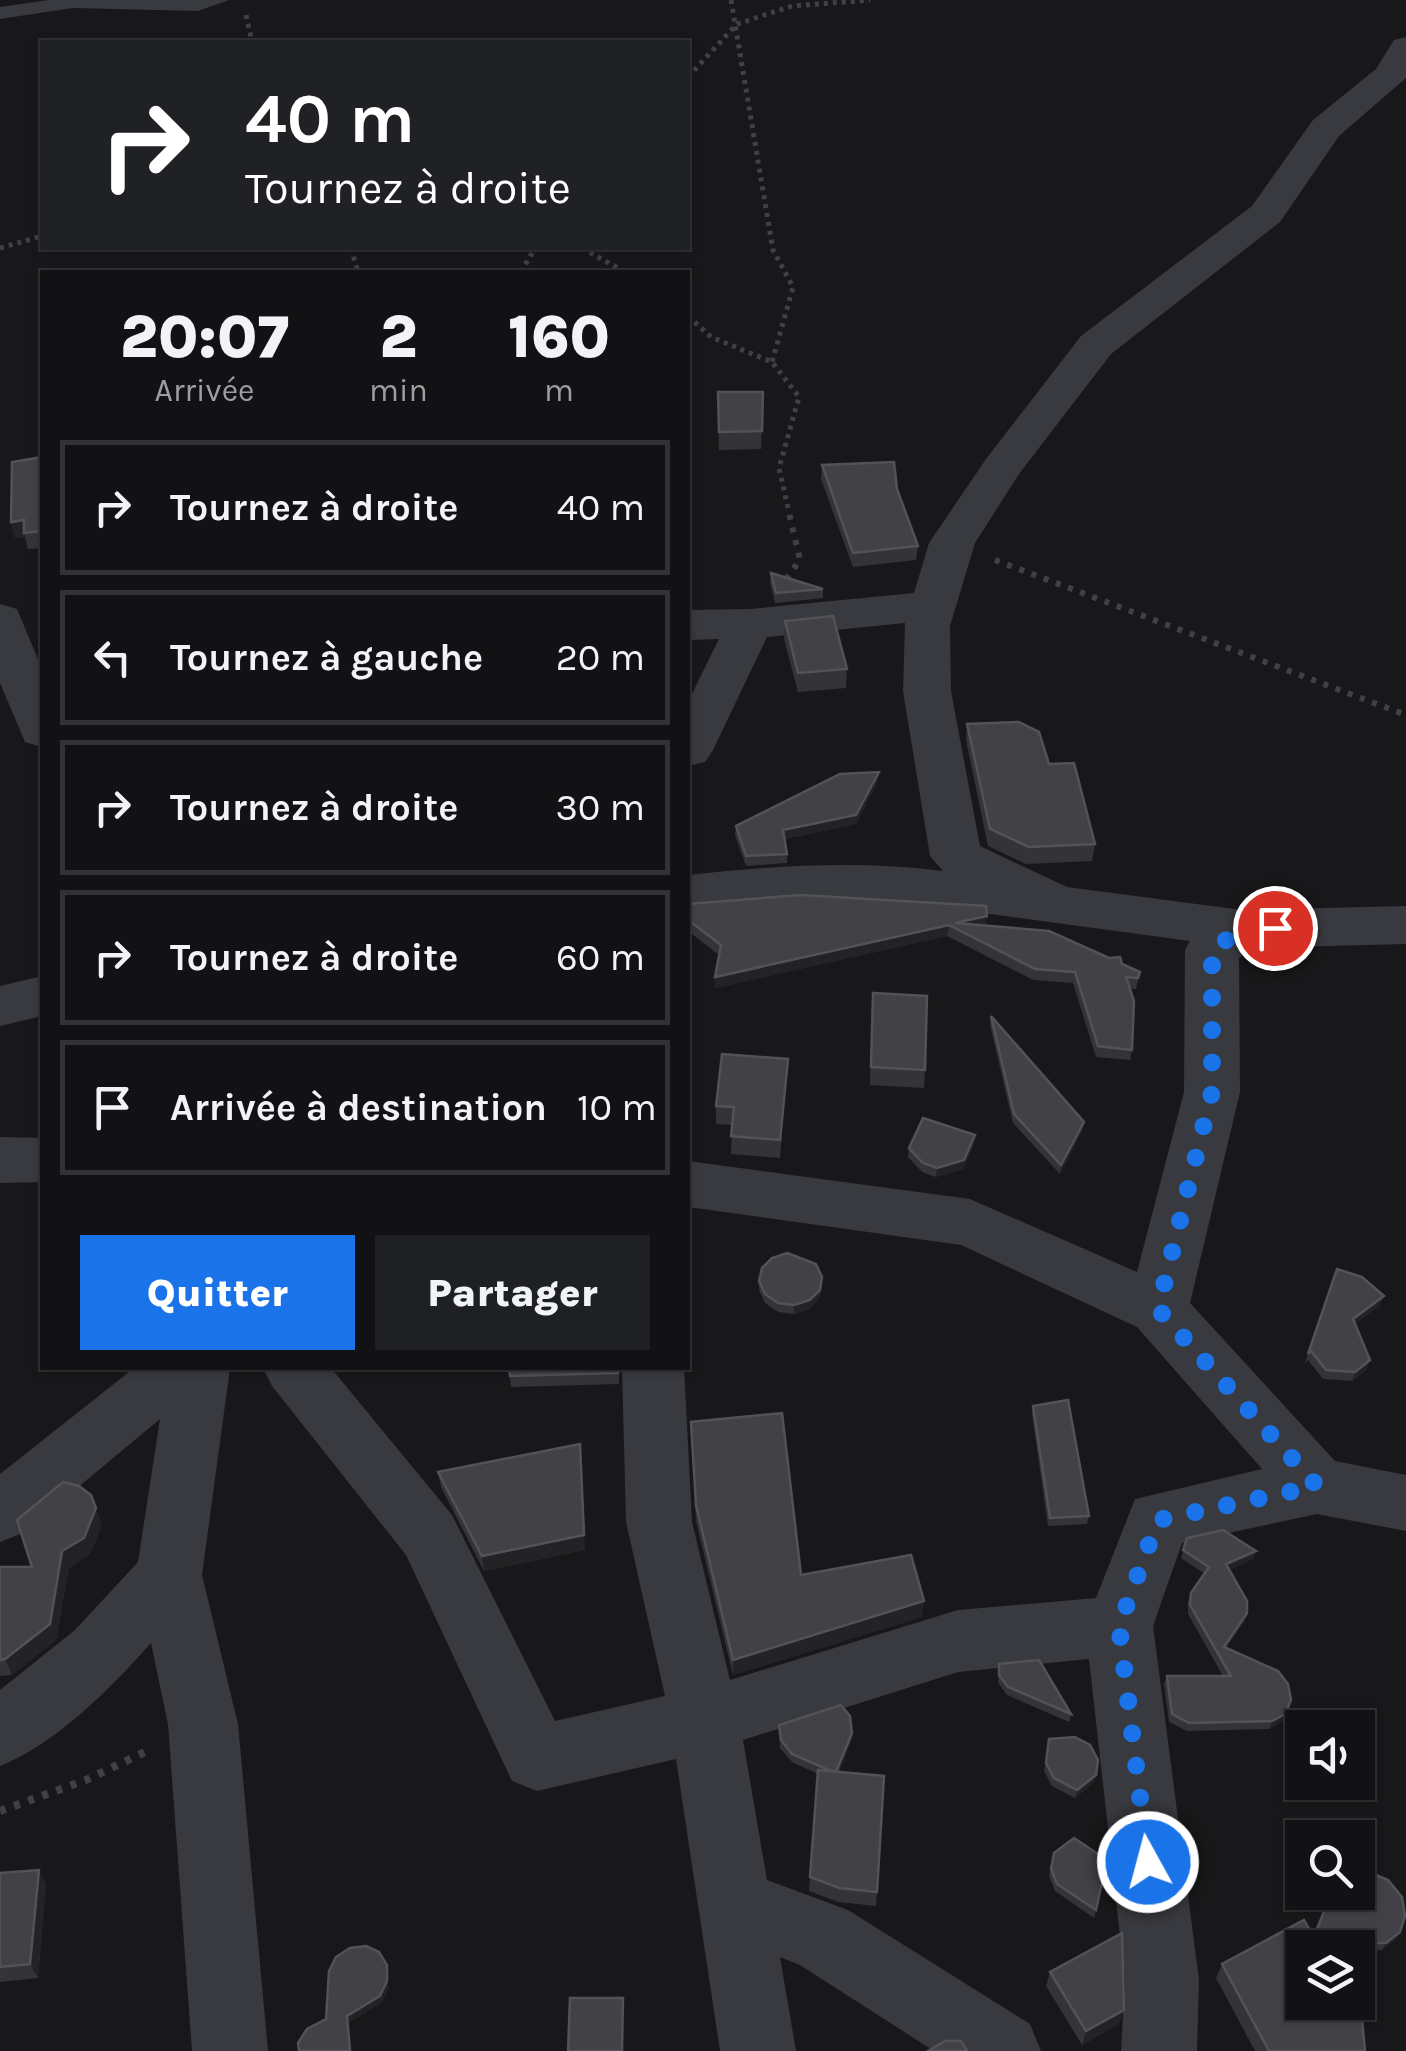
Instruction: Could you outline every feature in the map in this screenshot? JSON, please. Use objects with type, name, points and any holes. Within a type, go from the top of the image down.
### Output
[{"type":"street","points":[[1048,900],[956,856],[927,691],[927,626],[952,543],[1001,468],[1096,345],[1266,214],[1326,128],[1390,75],[1406,47]]},
{"type":"street","points":[[690,625],[750,624],[935,605]]},
{"type":"street","points":[[690,746],[750,624]]},
{"type":"street","points":[[17,638],[40,724]]},
{"type":"street","points":[[690,892],[781,884],[893,883],[1048,900],[1242,929],[1406,925]]},
{"type":"street","points":[[1158,1309],[1212,1092],[1212,950],[1242,929]]},
{"type":"street","points":[[0,1006],[40,996]]},
{"type":"street","points":[[0,1160],[40,1160]]},
{"type":"street","points":[[690,1184],[970,1223],[1158,1309],[1317,1486]]},
{"type":"street","points":[[0,1514],[176,1370]]},
{"type":"street","points":[[199,1370],[169,1575],[203,1724],[230,2051]]},
{"type":"street","points":[[296,1370],[429,1534],[537,1758],[706,1720],[958,1642],[1119,1626]]},
{"type":"street","points":[[653,1370],[659,1522],[706,1720],[758,2051]]},
{"type":"street","points":[[1159,2051],[1162,1980],[1119,1626],[1158,1520],[1317,1486],[1406,1503]]},
{"type":"street","points":[[0,1734],[99,1652],[169,1575]]},
{"type":"street","points":[[733,1904],[822,1936],[1003,2051]]},
{"type":"lane","points":[[0,13],[74,2],[198,4],[220,0]]},
{"type":"path","points":[[731,0],[773,250],[793,287],[772,362]]},
{"type":"path","points":[[690,75],[737,24],[792,6],[870,0]]},
{"type":"path","points":[[0,248],[40,237]]},
{"type":"path","points":[[586,250],[621,270]]},
{"type":"path","points":[[690,318],[711,337],[772,362],[799,397],[779,468],[800,560],[750,624]]},
{"type":"path","points":[[952,543],[1406,715]]},
{"type":"path","points":[[0,1811],[86,1780],[203,1724]]},
{"type":"building","points":[[718,392],[763,392],[762,431],[719,432]]},
{"type":"building","points":[[40,457],[40,531],[24,533],[24,520],[11,522],[12,462]]},
{"type":"building","points":[[894,462],[897,489],[918,546],[853,553],[822,465]]},
{"type":"building","points":[[771,573],[823,589],[776,593]]},
{"type":"building","points":[[833,616],[847,669],[798,673],[785,621]]},
{"type":"building","points":[[1019,722],[1039,732],[1049,764],[1074,763],[1095,844],[1029,847],[990,829],[967,724]]},
{"type":"building","points":[[879,772],[856,815],[783,830],[787,854],[746,856],[736,826],[840,774]]},
{"type":"building","points":[[801,895],[986,906],[987,916],[955,923],[1049,931],[1109,958],[1120,957],[1122,964],[1140,972],[1138,978],[1126,977],[1134,1001],[1132,1050],[1098,1046],[1075,972],[1035,969],[949,925],[715,977],[721,945],[690,922],[690,904]]},
{"type":"building","points":[[873,993],[927,996],[925,1070],[871,1067]]},
{"type":"building","points":[[991,1016],[1084,1122],[1061,1165],[1014,1114]]},
{"type":"building","points":[[722,1054],[788,1059],[780,1140],[731,1136],[734,1107],[716,1106]]},
{"type":"building","points":[[923,1118],[975,1135],[964,1160],[937,1168],[923,1163],[909,1148]]},
{"type":"building","points":[[787,1253],[816,1264],[822,1277],[820,1290],[810,1300],[794,1305],[778,1303],[765,1294],[759,1281],[762,1268],[772,1258]]},
{"type":"building","points":[[1337,1269],[1362,1277],[1384,1296],[1353,1319],[1370,1360],[1355,1372],[1326,1370],[1311,1351],[1308,1354]]},
{"type":"building","points":[[509,1370],[618,1370],[618,1373],[510,1376]]},
{"type":"building","points":[[1068,1400],[1089,1516],[1050,1518],[1033,1406]]},
{"type":"building","points":[[782,1413],[801,1575],[911,1555],[924,1601],[733,1660],[696,1505],[691,1422]]},
{"type":"building","points":[[580,1444],[584,1535],[482,1556],[438,1472]]},
{"type":"building","points":[[63,1482],[79,1486],[91,1495],[96,1508],[84,1538],[62,1551],[50,1624],[0,1660],[0,1567],[32,1567],[17,1520]]},
{"type":"building","points":[[1223,1530],[1256,1551],[1226,1564],[1247,1601],[1247,1613],[1224,1647],[1278,1671],[1288,1684],[1291,1700],[1285,1714],[1272,1721],[1189,1723],[1172,1714],[1167,1676],[1231,1676],[1190,1605],[1191,1593],[1209,1567],[1183,1550],[1187,1538]]},
{"type":"building","points":[[1039,1660],[1071,1714],[1008,1687],[999,1675],[999,1664]]},
{"type":"building","points":[[841,1705],[850,1716],[852,1733],[836,1772],[792,1754],[781,1740],[779,1725]]},
{"type":"building","points":[[1075,1737],[1090,1745],[1098,1760],[1096,1775],[1077,1790],[1054,1778],[1046,1763],[1049,1739]]},
{"type":"building","points":[[818,1770],[884,1776],[877,1892],[839,1888],[810,1877]]},
{"type":"building","points":[[1074,1838],[1098,1854],[1105,1869],[1096,1910],[1057,1884],[1051,1869],[1054,1853]]},
{"type":"building","points":[[39,1870],[30,1964],[0,1967],[0,1873]]},
{"type":"building","points":[[1375,1875],[1388,1880],[1402,1897],[1405,1916],[1400,1932],[1386,1943],[1375,1943],[1375,1930],[1316,1930],[1325,1910],[1375,1910]]},
{"type":"building","points":[[1304,1920],[1310,1930],[1285,1930]]},
{"type":"building","points":[[1285,1930],[1285,2020],[1362,2020],[1365,2051],[1269,2051],[1222,1964]]},
{"type":"building","points":[[1122,1933],[1124,2010],[1086,2031],[1050,1972]]},
{"type":"building","points":[[366,1946],[379,1952],[387,1965],[387,1981],[380,1996],[347,2016],[350,2051],[299,2051],[298,2043],[307,2029],[326,2019],[329,1971],[336,1957],[350,1948]]},
{"type":"building","points":[[570,1998],[623,1998],[622,2051],[568,2051]]},
{"type":"building","points":[[945,2041],[961,2041],[967,2051],[928,2051]]},
{"type":"route","points":[[1148,1862],[1119,1626],[1158,1520],[1317,1486],[1158,1309],[1212,1092],[1212,950],[1242,929],[1275,928]]}]
